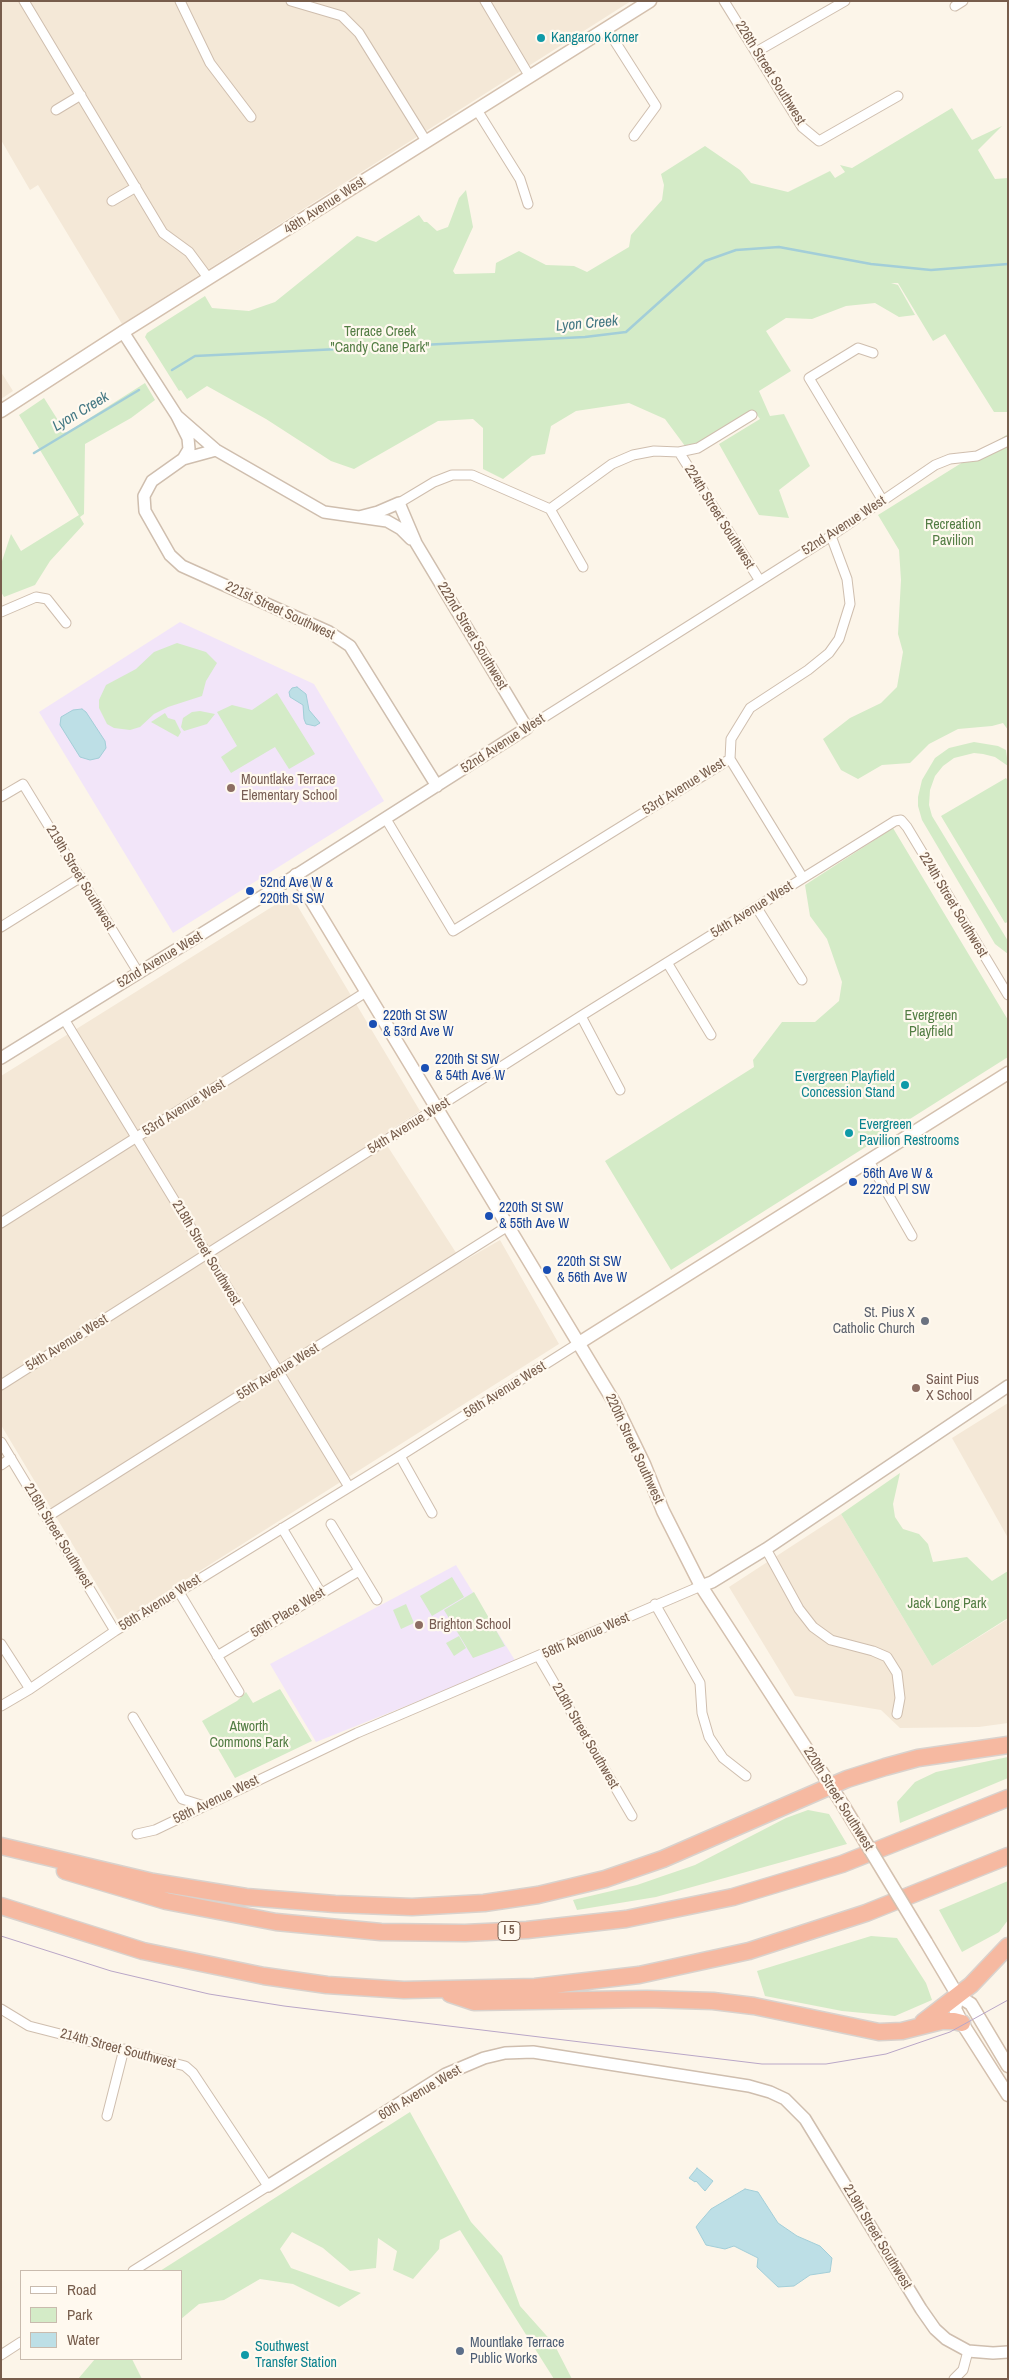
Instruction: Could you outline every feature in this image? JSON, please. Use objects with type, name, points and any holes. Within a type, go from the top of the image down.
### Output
[{"type":"highway","points":[[1,1847],[153,1882],[246,1897],[412,1908],[484,1903],[538,1895],[613,1876],[663,1859],[830,1786],[918,1758],[1008,1745]]},
{"type":"highway","name":"I 5","points":[[1,1847],[74,1874],[166,1901],[276,1922],[381,1932],[465,1933],[528,1930],[626,1919],[742,1895],[842,1864],[1008,1798]]},
{"type":"highway","points":[[1,1906],[143,1951],[264,1976],[327,1985],[438,1990],[535,1987],[582,1983],[692,1965],[749,1951],[817,1931],[1008,1856]]},
{"type":"highway","points":[[910,2029],[958,1996],[1008,1946]]},
{"type":"highway","points":[[438,1990],[474,2002],[647,1999],[713,2001],[754,2006],[879,2032],[910,2029],[942,2021],[962,2023]]},
{"type":"main road","name":"48th Avenue West","points":[[1,411],[650,1]]},
{"type":"main road","name":"220th Street Southwest","points":[[296,875],[579,1343],[631,1436],[663,1511],[701,1586],[843,1805],[958,1996],[971,2004],[1008,2066]]},
{"type":"main road","name":"56th Avenue West","points":[[579,1343],[1008,1073]]},
{"type":"main road","name":"220th Street Southwest","points":[[958,1996],[955,2010],[1008,2096]]},
{"type":"street","points":[[24,1],[163,233],[189,252],[210,279]]},
{"type":"street","points":[[180,1],[210,63],[251,116]]},
{"type":"street","points":[[291,1],[342,16],[359,33],[426,141]]},
{"type":"street","points":[[484,1],[530,77]]},
{"type":"street","name":"226th Street Southwest","points":[[724,1],[802,127],[819,141],[898,96]]},
{"type":"street","points":[[756,52],[844,1]]},
{"type":"street","points":[[608,29],[656,106],[634,136]]},
{"type":"street","points":[[56,110],[81,94]]},
{"type":"street","points":[[477,110],[520,179],[528,204]]},
{"type":"street","points":[[112,201],[136,187]]},
{"type":"street","points":[[124,332],[177,416],[190,443],[183,459]]},
{"type":"street","points":[[873,353],[858,348],[809,378],[883,501]]},
{"type":"street","points":[[550,508],[612,464],[633,455],[654,451],[679,452],[698,448],[752,415]]},
{"type":"street","name":"222nd Street Southwest","points":[[177,416],[216,450],[324,512],[387,521],[401,529],[416,544]]},
{"type":"street","name":"52nd Avenue West","points":[[1,1058],[386,819],[831,536],[935,465],[950,459],[977,456],[1008,441]]},
{"type":"street","name":"221st Street Southwest","points":[[216,450],[183,459],[152,482],[144,496],[145,511],[170,555],[182,566],[329,632],[350,646],[437,786]]},
{"type":"street","name":"224th Street Southwest","points":[[679,452],[760,581]]},
{"type":"street","points":[[399,503],[434,482],[452,474],[472,475],[550,508],[584,567]]},
{"type":"street","name":"222nd Street Southwest","points":[[359,517],[378,512],[399,503],[416,544],[528,728]]},
{"type":"street","name":"53rd Avenue West","points":[[386,819],[453,932],[730,759],[731,739],[750,708],[808,670],[829,653],[838,640],[850,604],[847,579],[831,536]]},
{"type":"street","points":[[1,612],[36,597],[47,599],[66,623]]},
{"type":"street","points":[[730,759],[803,878]]},
{"type":"street","name":"219th Street Southwest","points":[[1,797],[23,784],[138,972]]},
{"type":"street","name":"224th Street Southwest","points":[[895,821],[901,820],[906,827],[1008,996]]},
{"type":"street","name":"54th Avenue West","points":[[1,1384],[581,1016],[668,964],[895,821]]},
{"type":"street","points":[[1,927],[81,877]]},
{"type":"street","points":[[757,908],[802,980]]},
{"type":"street","points":[[668,964],[711,1035]]},
{"type":"street","name":"53rd Avenue West","points":[[1,1223],[366,992]]},
{"type":"street","points":[[581,1016],[620,1090]]},
{"type":"street","name":"218th Street Southwest","points":[[64,1019],[349,1487]]},
{"type":"street","points":[[869,1161],[912,1236]]},
{"type":"street","name":"55th Avenue West","points":[[47,1517],[508,1226]]},
{"type":"street","name":"56th Avenue West","points":[[1,1706],[30,1689],[116,1631],[579,1343]]},
{"type":"street","name":"58th Avenue West","points":[[137,1834],[155,1830],[357,1734],[539,1657],[655,1604],[712,1582],[766,1549],[1006,1391]]},
{"type":"street","name":"216th Street Southwest","points":[[1,1442],[116,1631]]},
{"type":"street","points":[[400,1456],[432,1513]]},
{"type":"street","points":[[1,1465],[11,1458]]},
{"type":"street","points":[[331,1524],[377,1600]]},
{"type":"street","points":[[282,1528],[321,1594]]},
{"type":"street","points":[[766,1549],[799,1609],[813,1627],[831,1640],[873,1651],[887,1657],[897,1673],[900,1698],[897,1714]]},
{"type":"street","name":"56th Place West","points":[[217,1656],[360,1571]]},
{"type":"street","points":[[179,1592],[239,1692]]},
{"type":"street","points":[[655,1604],[700,1683],[702,1713],[709,1737],[723,1758],[746,1776]]},
{"type":"street","points":[[1,1644],[30,1689]]},
{"type":"street","name":"218th Street Southwest","points":[[539,1657],[632,1816]]},
{"type":"street","points":[[133,1717],[182,1799],[204,1806]]},
{"type":"street","name":"214th Street Southwest","points":[[1,2008],[30,2026],[179,2064],[192,2073],[268,2186]]},
{"type":"street","points":[[107,2116],[124,2049]]},
{"type":"street","name":"60th Avenue West","points":[[135,2270],[446,2074],[484,2058],[533,2052],[748,2086],[770,2092],[785,2099],[799,2111]]},
{"type":"street","name":"219th Street Southwest","points":[[799,2111],[812,2128],[920,2309],[946,2339],[968,2351]]},
{"type":"street","points":[[1,2354],[20,2343]]},
{"type":"street","points":[[954,2379],[963,2370],[968,2351],[1008,2352]]},
{"type":"shaded area","points":[[1,1],[631,1],[122,324],[38,185],[30,190],[1,140]]},
{"type":"shaded area","points":[[1,372],[13,391],[1,399]]},
{"type":"shaded area","name":"Mountlake Terrace Elementary School","points":[[180,622],[314,684],[384,801],[173,933],[39,712]]},
{"type":"shaded area","points":[[291,895],[420,1111],[381,1136],[462,1262],[500,1240],[559,1344],[119,1622],[1,1425],[1,1076]]},
{"type":"shaded area","points":[[1008,1403],[1008,1538],[952,1438]]},
{"type":"shaded area","points":[[841,1514],[932,1666],[1008,1619],[1008,1723],[979,1727],[900,1728],[881,1710],[795,1696],[729,1587]]},
{"type":"shaded area","name":"Brighton School","points":[[456,1565],[516,1662],[316,1742],[270,1664]]},
{"type":"green space","name":"Terrace Creek \"Candy Cane Park\"","points":[[952,108],[972,140],[1002,126],[978,150],[995,179],[1008,178],[1008,412],[994,412],[945,334],[933,341],[898,283],[891,283],[898,285],[915,315],[899,317],[875,303],[846,306],[812,319],[786,318],[766,331],[791,371],[759,391],[770,416],[784,414],[810,466],[779,490],[789,518],[759,515],[719,444],[760,419],[754,411],[691,446],[690,444],[685,446],[665,419],[629,403],[576,411],[551,426],[545,454],[532,456],[503,479],[483,469],[483,428],[473,419],[438,421],[354,469],[331,461],[266,419],[207,386],[187,399],[181,390],[179,391],[145,337],[147,333],[205,296],[212,308],[249,311],[275,302],[357,236],[376,242],[419,215],[424,222],[427,222],[437,231],[448,227],[459,198],[466,190],[473,227],[453,271],[455,274],[495,273],[496,263],[519,251],[546,265],[574,266],[587,272],[629,247],[631,235],[662,200],[664,185],[661,174],[705,146],[740,170],[751,183],[788,192],[830,171],[835,178],[845,172],[840,165],[852,168]]},
{"type":"green space","points":[[145,383],[155,400],[131,418],[85,444],[84,514],[80,517],[84,524],[50,561],[35,585],[4,597],[1,592],[1,564],[11,534],[21,551],[79,515],[19,415],[44,398],[66,433]]},
{"type":"green space","name":"Recreation Pavilion","points":[[1008,434],[1008,730],[1003,723],[992,726],[958,729],[929,744],[910,763],[882,765],[858,779],[841,770],[823,739],[850,718],[881,703],[897,687],[903,652],[898,634],[901,580],[899,550],[878,515]]},
{"type":"green space","points":[[177,643],[206,652],[217,663],[206,681],[202,696],[168,707],[154,714],[140,727],[130,730],[114,728],[107,724],[99,708],[99,700],[106,685],[136,669],[154,652]]},
{"type":"green space","points":[[277,693],[315,754],[289,769],[275,747],[231,773],[221,757],[237,746],[217,712],[232,705],[252,710]]},
{"type":"green space","points":[[200,711],[215,714],[207,724],[184,731],[181,727],[183,718],[192,712]]},
{"type":"green space","points":[[165,713],[168,718],[175,720],[181,732],[178,737],[151,722]]},
{"type":"green space","points":[[974,742],[998,746],[1006,750],[1008,766],[995,757],[983,754],[974,753],[954,758],[943,766],[935,776],[930,790],[929,805],[932,816],[1008,941],[1008,954],[995,944],[922,820],[918,806],[922,780],[935,758],[949,748]]},
{"type":"green space","points":[[1006,778],[1008,781],[1008,922],[1005,923],[941,816]]},
{"type":"green space","name":"Evergreen Playfield","points":[[893,828],[1008,1020],[1008,1057],[671,1270],[605,1161],[754,1067],[753,1060],[782,1022],[815,1022],[839,1001],[842,982],[827,939],[810,916],[805,885]]},
{"type":"green space","name":"Jack Long Park","points":[[900,1473],[893,1504],[895,1517],[903,1529],[919,1534],[928,1544],[933,1562],[967,1557],[992,1581],[1008,1571],[1008,1618],[932,1666],[841,1514]]},
{"type":"green space","points":[[452,1577],[464,1597],[432,1616],[420,1596]]},
{"type":"green space","points":[[474,1592],[505,1646],[473,1658],[444,1610]]},
{"type":"green space","points":[[406,1604],[414,1623],[401,1629],[393,1610]]},
{"type":"green space","points":[[459,1636],[466,1648],[454,1656],[446,1643]]},
{"type":"green space","name":"Atworth Commons Park","points":[[280,1689],[312,1741],[235,1778],[202,1721],[237,1701],[246,1692],[253,1703]]},
{"type":"green space","points":[[1008,1757],[1008,1778],[900,1823],[897,1802],[915,1782],[936,1772]]},
{"type":"green space","points":[[808,1810],[829,1814],[847,1844],[656,1897],[577,1910],[573,1900],[637,1885],[695,1865],[786,1818]]},
{"type":"green space","points":[[1008,1881],[1008,1920],[999,1932],[962,1952],[939,1910]]},
{"type":"green space","points":[[871,1936],[897,1938],[926,1983],[932,2000],[895,2016],[842,2011],[765,1996],[757,1971]]},
{"type":"green space","points":[[410,2112],[471,2222],[502,2256],[520,2306],[554,2344],[572,2379],[554,2379],[460,2230],[440,2240],[439,2249],[413,2279],[393,2270],[397,2251],[378,2238],[376,2268],[350,2271],[323,2248],[292,2232],[280,2249],[291,2268],[361,2293],[339,2307],[293,2284],[260,2279],[224,2300],[199,2304],[182,2318],[182,2270],[162,2270]]},
{"type":"green space","points":[[94,2360],[132,2360],[142,2379],[78,2379]]},
{"type":"water","points":[[297,687],[306,694],[309,710],[320,723],[315,726],[306,724],[303,705],[290,697],[289,692],[292,688]]},
{"type":"water","points":[[82,709],[105,741],[106,748],[99,758],[90,760],[80,757],[60,725],[61,717],[73,710]]},
{"type":"water","points":[[697,2168],[713,2181],[705,2191],[696,2181],[689,2178]]},
{"type":"water","points":[[745,2189],[758,2192],[778,2223],[797,2236],[820,2246],[832,2258],[830,2272],[810,2275],[794,2286],[778,2287],[757,2267],[758,2258],[734,2246],[725,2249],[706,2245],[696,2227],[711,2209]]},
{"type":"waterway","name":"Lyon Creek","points":[[172,370],[195,356],[585,337],[626,332],[705,261],[736,250],[779,247],[871,264],[931,270],[1008,264]]},
{"type":"waterway","name":"Lyon Creek","points":[[34,453],[139,390]]},
{"type":"tram line","points":[[1,1936],[111,1971],[209,1994],[284,2006],[762,2064],[826,2064],[886,2054],[950,2032],[1008,2000]]},
{"type":"place","name":"Kangaroo Korner","points":[[541,38]]},
{"type":"place","name":"Mountlake Terrace Elementary School","points":[[231,788]]},
{"type":"place","name":"52nd Ave W & 220th St SW","points":[[250,891]]},
{"type":"place","name":"220th St SW & 53rd Ave W","points":[[373,1024]]},
{"type":"place","name":"220th St SW & 54th Ave W","points":[[425,1068]]},
{"type":"place","name":"Evergreen Playfield Concession Stand","points":[[905,1085]]},
{"type":"place","name":"Evergreen Pavilion Restrooms","points":[[849,1133]]},
{"type":"place","name":"56th Ave W & 222nd Pl SW","points":[[853,1182]]},
{"type":"place","name":"220th St SW & 55th Ave W","points":[[489,1216]]},
{"type":"place","name":"220th St SW & 56th Ave W","points":[[547,1270]]},
{"type":"place","name":"St. Pius X Catholic Church","points":[[925,1321]]},
{"type":"place","name":"Saint Pius X School","points":[[916,1388]]},
{"type":"place","name":"Brighton School","points":[[419,1625]]},
{"type":"place","name":"Mountlake Terrace Public Works","points":[[460,2351]]},
{"type":"place","name":"Southwest Transfer Station","points":[[245,2355]]}]
